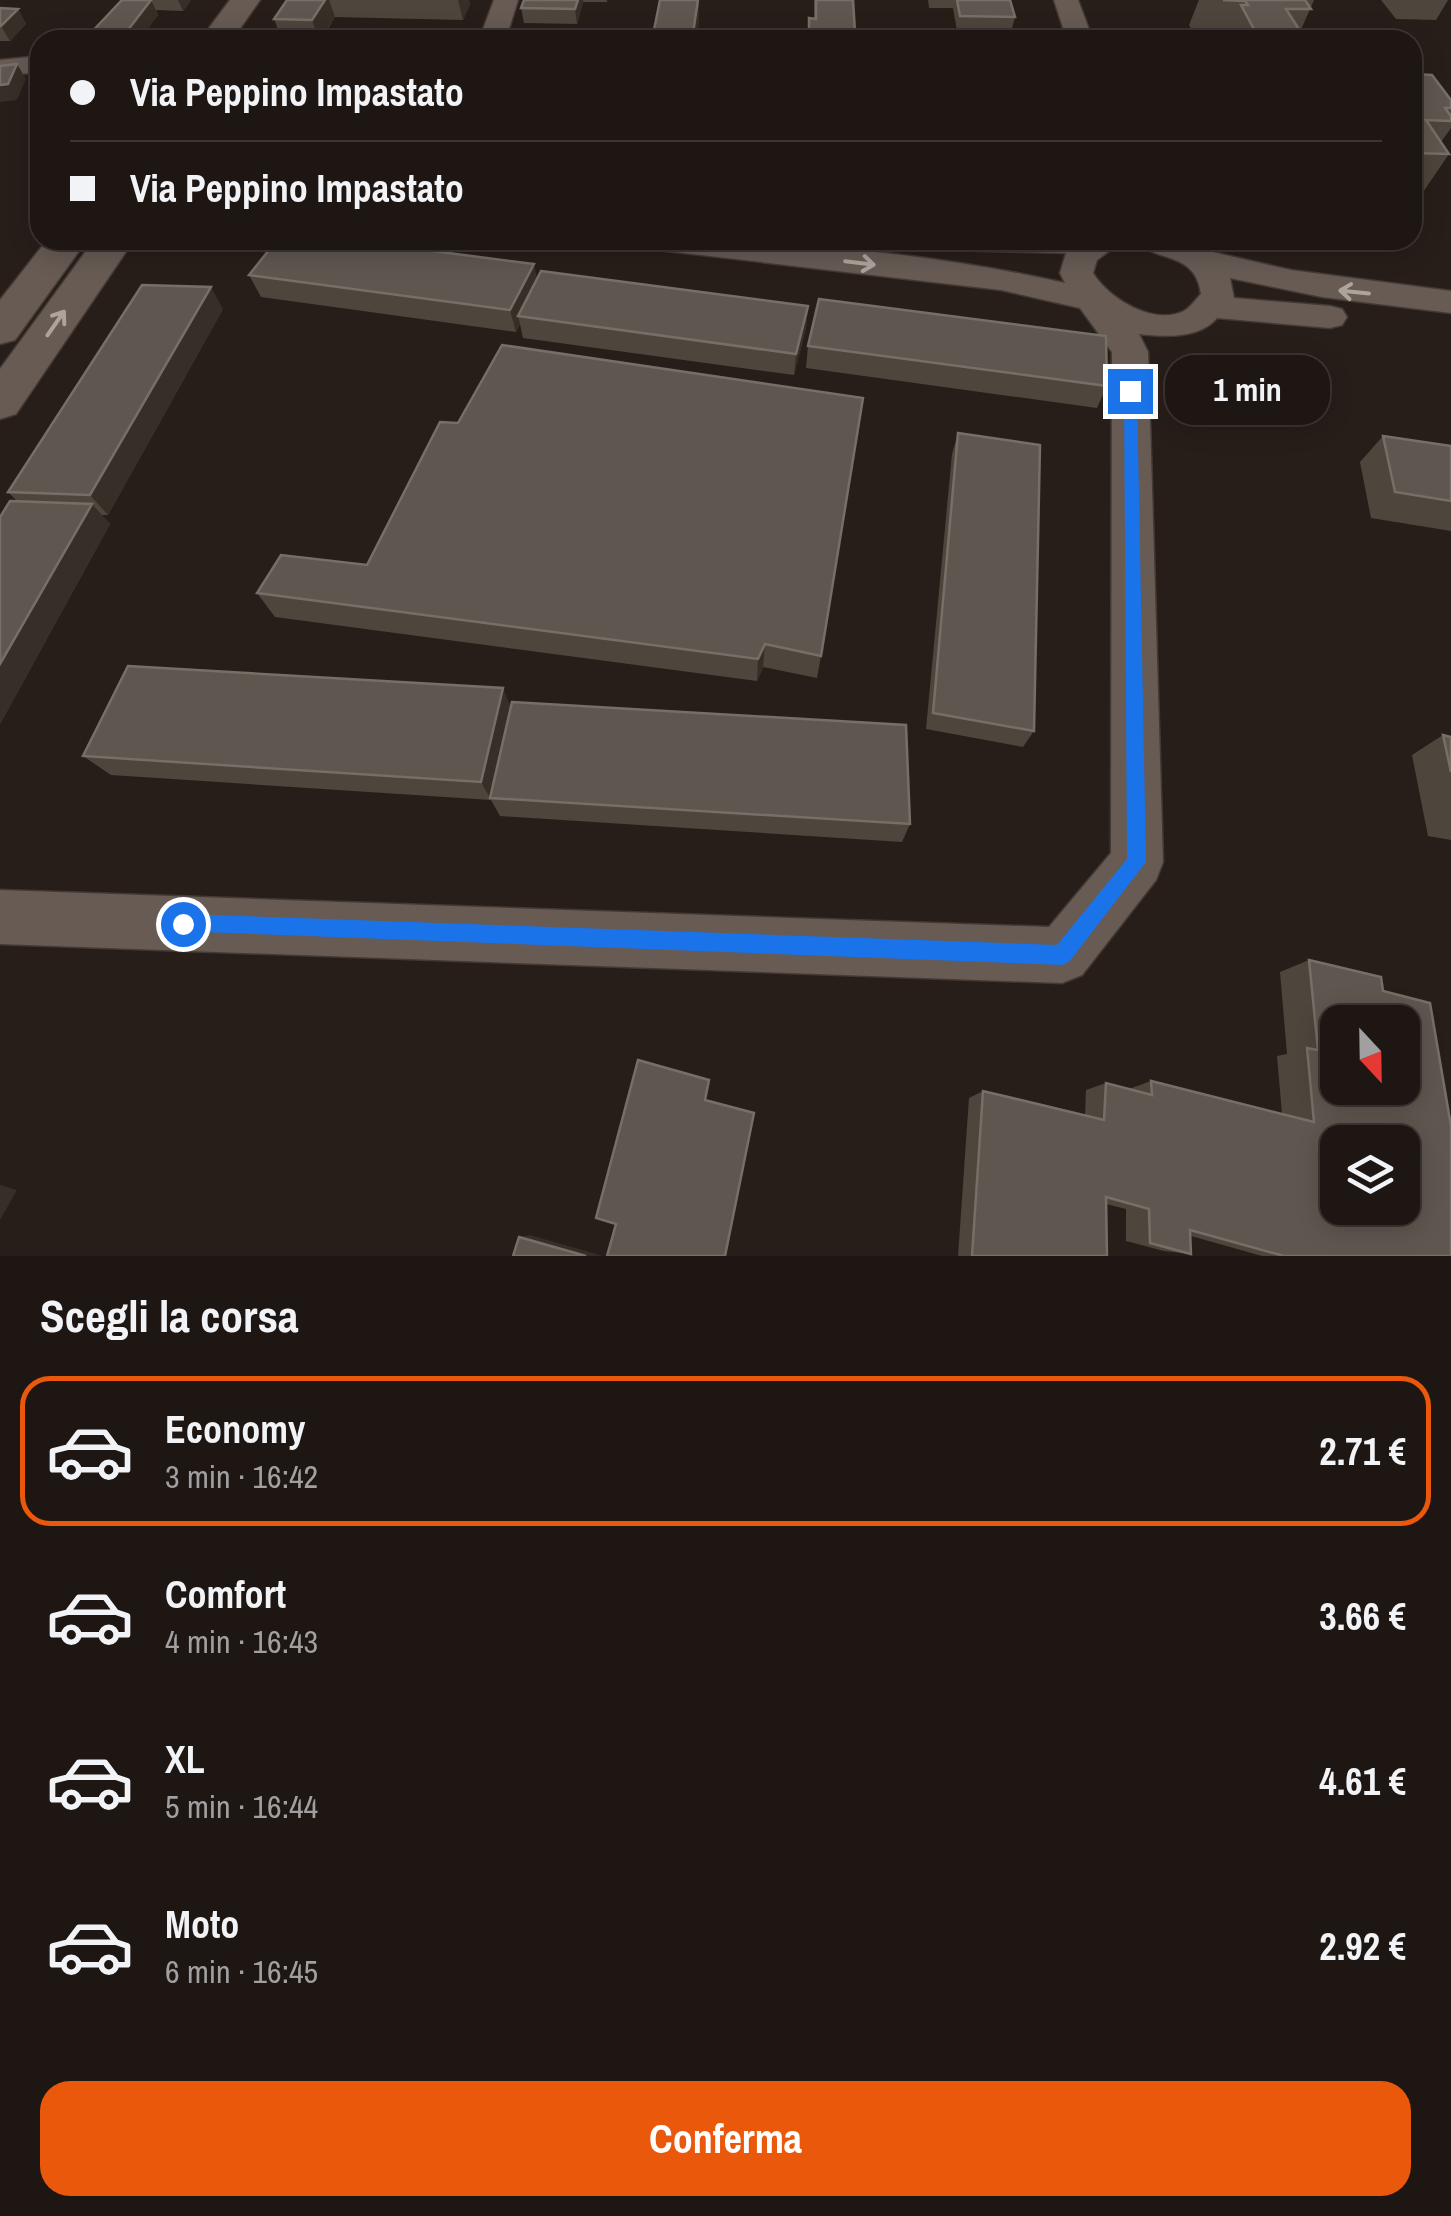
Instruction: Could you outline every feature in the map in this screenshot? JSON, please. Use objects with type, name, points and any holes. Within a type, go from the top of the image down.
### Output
[{"type":"street","points":[[495,30],[506,0]]},
{"type":"street","points":[[1066,0],[1076,30]]},
{"type":"street","points":[[229,30],[258,7]]},
{"type":"street","points":[[0,68],[30,65]]},
{"type":"street","points":[[0,330],[60,250]]},
{"type":"street","points":[[0,403],[107,250]]},
{"type":"street","points":[[746,250],[1001,279],[1092,300],[1115,314],[1142,323],[1174,324]]},
{"type":"street","points":[[0,917],[1062,955],[1137,862],[1130,352],[1123,336],[1079,286],[1075,266],[1088,250]]},
{"type":"street","points":[[1130,352],[1174,324],[1204,315],[1213,307],[1218,296],[1216,280],[1177,250]]},
{"type":"street","points":[[1184,250],[1248,274],[1317,288],[1451,302]]},
{"type":"street","points":[[1213,307],[1451,332]]},
{"type":"building","points":[[122,0],[151,0],[128,30],[94,30]]},
{"type":"building","points":[[287,0],[325,0],[312,20],[274,19]]},
{"type":"building","points":[[524,0],[578,0],[575,9],[521,8]]},
{"type":"building","points":[[660,0],[698,0],[694,30],[654,30]]},
{"type":"building","points":[[816,0],[853,0],[855,30],[809,30],[809,18],[816,19]]},
{"type":"building","points":[[957,0],[1010,0],[1015,17],[960,16]]},
{"type":"building","points":[[1223,0],[1305,0],[1311,9],[1286,9],[1299,30],[1254,30],[1241,5],[1248,5],[1245,1]]},
{"type":"building","points":[[0,8],[18,9],[1,26],[0,26]]},
{"type":"building","points":[[17,64],[8,84],[0,85],[0,66]]},
{"type":"building","points":[[1422,74],[1432,75],[1451,100],[1451,108],[1445,108],[1451,121],[1426,120],[1449,154],[1422,153]]},
{"type":"building","points":[[269,250],[425,250],[534,264],[510,310],[249,275]]},
{"type":"building","points":[[541,271],[808,306],[796,354],[518,316]]},
{"type":"building","points":[[142,285],[211,287],[90,495],[8,492]]},
{"type":"building","points":[[819,299],[1106,336],[1107,386],[808,346]]},
{"type":"building","points":[[502,345],[863,398],[821,656],[765,644],[758,659],[257,593],[281,555],[367,565],[440,422],[458,423]]},
{"type":"building","points":[[958,433],[1040,445],[1034,731],[933,713]]},
{"type":"building","points":[[1383,436],[1451,446],[1451,501],[1395,492]]},
{"type":"building","points":[[10,501],[92,504],[0,664],[0,517]]},
{"type":"building","points":[[128,666],[503,688],[481,782],[83,756]]},
{"type":"building","points":[[512,702],[906,725],[910,824],[490,798]]},
{"type":"building","points":[[1443,735],[1451,737],[1451,772]]},
{"type":"building","points":[[1309,960],[1381,977],[1383,991],[1430,1003],[1451,1126],[1451,1256],[1284,1256],[1190,1230],[1191,1254],[1150,1243],[1149,1209],[1106,1197],[1107,1256],[972,1256],[983,1091],[1104,1120],[1106,1083],[1152,1095],[1151,1081],[1314,1122],[1307,1048],[1318,1050]]},
{"type":"building","points":[[638,1060],[709,1080],[705,1100],[754,1113],[725,1256],[607,1256],[616,1224],[596,1218]]},
{"type":"building","points":[[519,1237],[586,1256],[513,1256]]},
{"type":"route","points":[[183,924],[1062,955],[1137,862],[1130,391]]}]
